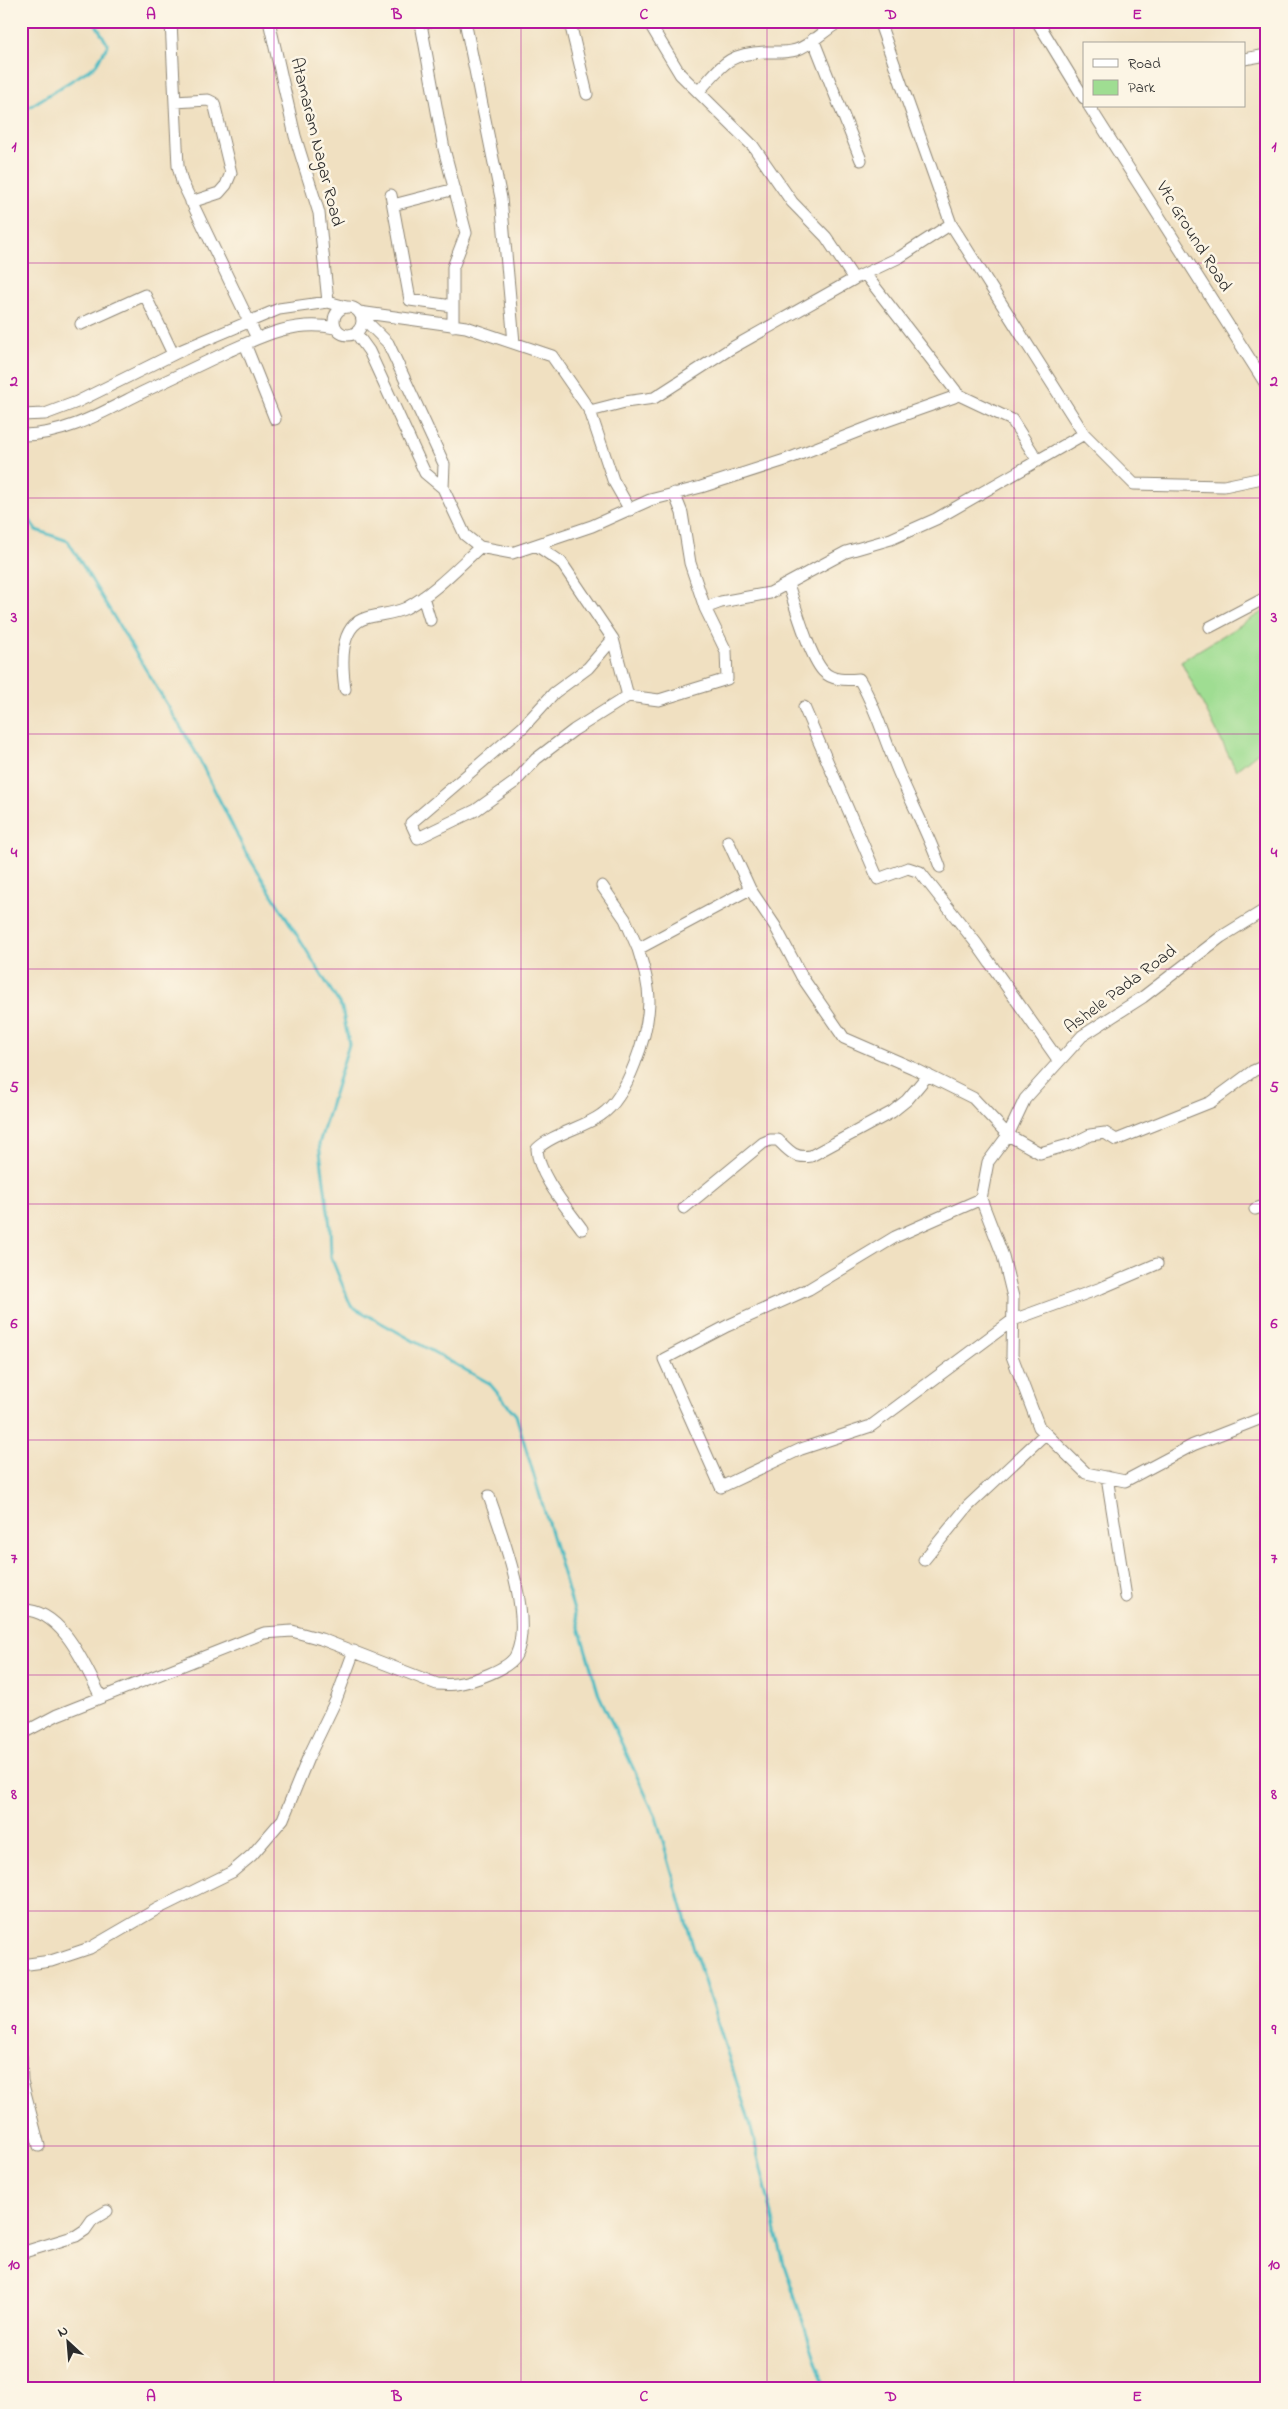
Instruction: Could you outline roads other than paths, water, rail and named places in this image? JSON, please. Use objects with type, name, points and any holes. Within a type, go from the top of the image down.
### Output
[{"type":"street","points":[[171,21],[178,166],[191,202],[257,338]]},
{"type":"street","name":"Atamaram Nagar Road","points":[[269,21],[295,136],[319,213],[328,302]]},
{"type":"street","points":[[434,21],[421,24],[444,149],[466,234],[453,267],[453,326]]},
{"type":"street","points":[[465,21],[501,198],[514,343]]},
{"type":"street","points":[[577,21],[571,27],[586,94]]},
{"type":"street","points":[[648,21],[680,74],[753,146],[792,202],[826,237],[957,394],[1008,416],[1015,422],[1038,461]]},
{"type":"street","points":[[698,92],[727,60],[735,56],[744,53],[793,51],[806,47],[813,39],[841,21]]},
{"type":"street","points":[[879,21],[951,224],[1084,434],[1134,484],[1224,486],[1267,477]]},
{"type":"street","points":[[1037,21],[1083,96]]},
{"type":"street","points":[[813,39],[861,160]]},
{"type":"street","points":[[1246,59],[1267,55]]},
{"type":"street","points":[[175,102],[208,100],[214,103],[231,173],[226,185],[218,193],[191,202]]},
{"type":"street","name":"Vtc Ground Road","points":[[1090,108],[1267,386]]},
{"type":"street","points":[[452,306],[410,300],[392,200],[455,188]]},
{"type":"street","points":[[590,411],[625,402],[654,398],[730,349],[900,256],[951,224]]},
{"type":"street","points":[[81,324],[145,295],[178,352],[191,369]]},
{"type":"street","points":[[21,415],[44,414],[77,402],[248,320],[278,309],[328,302],[346,307],[360,314],[466,328],[552,356],[590,411],[613,480],[630,510]]},
{"type":"street","points":[[335,328],[335,315],[346,307]]},
{"type":"street","points":[[21,436],[36,436],[87,419],[257,338],[287,327],[316,325],[335,328],[347,335],[356,333],[361,325],[360,314]]},
{"type":"street","points":[[360,314],[388,343],[444,464],[443,488]]},
{"type":"street","points":[[356,333],[369,352],[425,472],[443,488],[465,535],[480,547],[512,553],[630,510],[650,500],[701,487],[785,460],[872,426],[937,405],[954,398],[957,394]]},
{"type":"street","points":[[246,344],[275,419]]},
{"type":"street","points":[[44,414],[51,432]]},
{"type":"street","points":[[705,608],[720,602],[770,593],[846,552],[891,539],[936,519],[1084,434]]},
{"type":"street","points":[[613,639],[588,668],[554,693],[523,727],[411,823],[418,838],[476,810],[515,782],[536,759],[574,730],[628,696],[659,700],[726,679],[726,651],[705,608],[690,563],[682,513],[674,493]]},
{"type":"street","points":[[536,545],[562,562],[613,639],[628,696]]},
{"type":"street","points":[[345,689],[343,652],[346,640],[356,622],[364,618],[405,608],[422,597],[480,547]]},
{"type":"street","points":[[788,584],[809,644],[823,672],[839,680],[860,679],[872,700],[894,762],[927,833],[940,867]]},
{"type":"street","points":[[422,597],[430,620]]},
{"type":"street","points":[[1210,627],[1267,597]]},
{"type":"street","points":[[804,707],[878,879],[908,868],[920,872],[976,943],[1059,1061]]},
{"type":"street","points":[[728,841],[750,888],[775,926],[802,977],[844,1038],[928,1075],[973,1098],[1008,1135],[1040,1153],[1072,1144],[1090,1135],[1105,1132],[1116,1140],[1211,1102],[1253,1071],[1267,1065]]},
{"type":"street","points":[[582,1229],[552,1186],[541,1164],[537,1149],[600,1116],[618,1099],[637,1056],[648,1017],[646,977],[638,949],[624,919],[602,886]]},
{"type":"street","points":[[638,949],[750,888]]},
{"type":"street","name":"Ashele Pada Road","points":[[981,1200],[988,1162],[1008,1135],[1025,1100],[1082,1036],[1143,997],[1221,937],[1267,911]]},
{"type":"street","points":[[684,1208],[763,1143],[770,1140],[778,1140],[793,1154],[801,1158],[811,1156],[892,1112],[907,1100],[928,1075]]},
{"type":"street","points":[[1157,1264],[1101,1288],[1013,1320],[871,1426],[801,1449],[721,1486],[664,1359],[727,1326],[809,1289],[895,1237],[981,1200],[1002,1256],[1013,1297],[1013,1320],[1012,1356],[1039,1426],[1086,1473],[1125,1481],[1193,1445],[1267,1416]]},
{"type":"street","points":[[924,1560],[968,1506],[1046,1434]]},
{"type":"street","points":[[1107,1477],[1126,1597]]},
{"type":"street","points":[[21,1734],[57,1715],[264,1633],[292,1631],[354,1651],[437,1684],[456,1684],[476,1679],[502,1668],[516,1657],[522,1639],[513,1569],[489,1496]]},
{"type":"street","points":[[21,1610],[38,1612],[53,1621],[74,1645],[101,1697]]},
{"type":"street","points":[[21,1965],[51,1961],[90,1948],[157,1909],[232,1872],[252,1855],[283,1819],[308,1758],[336,1700],[354,1651]]},
{"type":"street","points":[[21,2056],[22,2081],[39,2146]]},
{"type":"street","points":[[21,2253],[72,2238],[85,2230],[92,2220],[107,2211]]},
{"type":"waterway","points":[[21,112],[95,66],[108,45],[94,21]]},
{"type":"waterway","points":[[21,506],[36,530],[68,541],[195,751],[245,851],[342,1008],[349,1044],[319,1144],[330,1226],[331,1257],[351,1306],[489,1383],[516,1415],[599,1695],[656,1817],[695,1953],[750,2123],[784,2265],[825,2388]]}]
